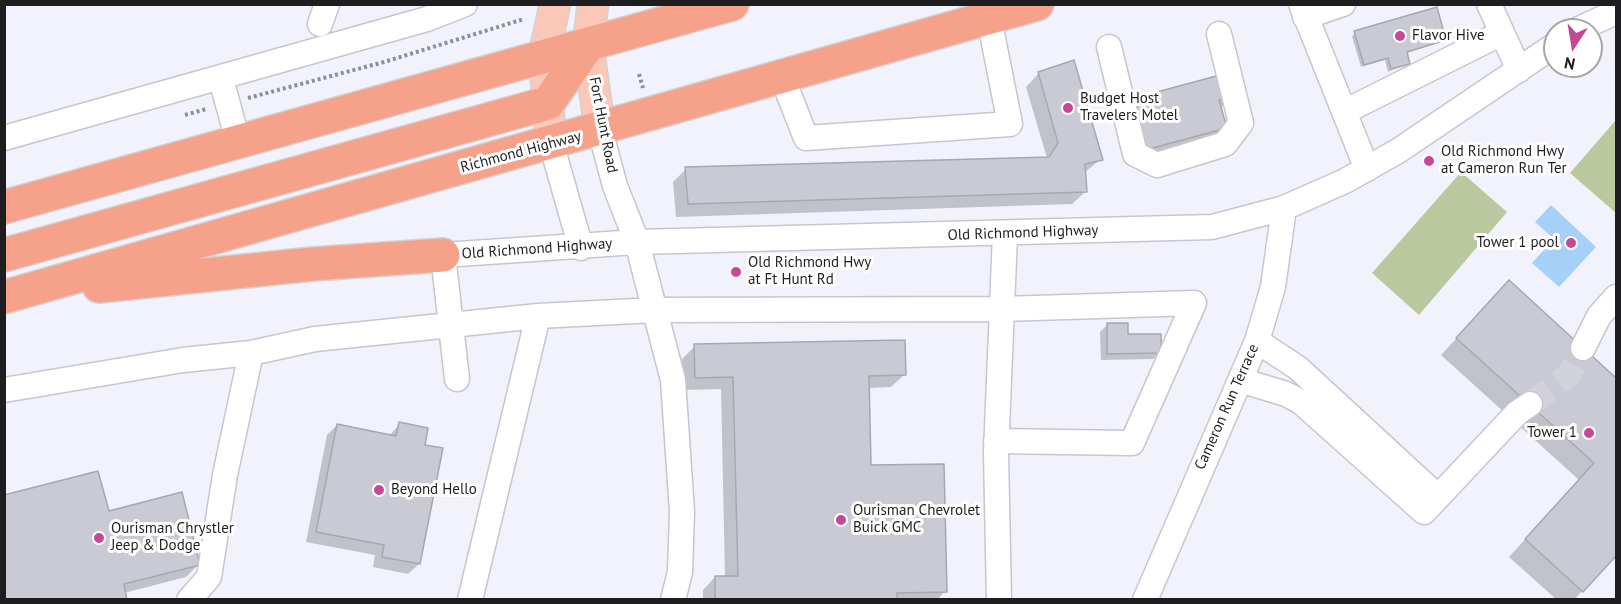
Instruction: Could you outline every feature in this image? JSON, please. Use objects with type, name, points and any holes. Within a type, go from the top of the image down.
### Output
[{"type":"highway","points":[[4,207],[732,4]]},
{"type":"highway","name":"Richmond Highway","points":[[8,296],[600,130],[1037,4]]},
{"type":"highway","points":[[4,255],[548,103],[588,45]]},
{"type":"highway","points":[[8,296],[313,264],[442,255]]},
{"type":"main road","points":[[551,143],[544,55],[555,4]]},
{"type":"main road","name":"Fort Hunt Road","points":[[593,4],[588,45],[600,130]]},
{"type":"street","points":[[4,138],[221,79],[427,19],[465,4]]},
{"type":"street","points":[[1343,4],[1303,11],[1367,169]]},
{"type":"street","points":[[1489,4],[1519,70]]},
{"type":"street","points":[[1592,18],[1609,4]]},
{"type":"street","points":[[1603,18],[1617,12]]},
{"type":"street","points":[[782,77],[806,138],[1010,124],[989,18]]},
{"type":"street","points":[[1109,47],[1135,154],[1157,165],[1225,144],[1241,123],[1212,32]]},
{"type":"street","points":[[1344,112],[1502,33]]},
{"type":"street","name":"Old Richmond Highway","points":[[442,255],[580,248],[637,242],[1212,227],[1284,208],[1367,169],[1398,152],[1543,53]]},
{"type":"street","points":[[221,79],[238,141]]},
{"type":"street","name":"Fort Hunt Road","points":[[600,130],[615,186],[637,242],[673,381],[682,512],[680,572],[673,600]]},
{"type":"street","points":[[551,143],[580,248]]},
{"type":"street","name":"Cameron Run Terrace","points":[[1145,600],[1257,341],[1273,286],[1284,208]]},
{"type":"street","points":[[999,600],[996,441],[1005,234]]},
{"type":"street","points":[[442,255],[457,379]]},
{"type":"street","points":[[1583,348],[1599,316],[1617,297]]},
{"type":"street","points":[[4,390],[183,360],[250,353],[315,339],[538,316],[655,310],[1002,309],[1194,303],[1132,443],[996,441]]},
{"type":"street","points":[[470,600],[538,316]]},
{"type":"street","points":[[1257,341],[1298,368],[1431,504]]},
{"type":"street","points":[[189,600],[209,577],[225,476],[250,353]]},
{"type":"street","points":[[1240,380],[1286,394],[1301,402],[1431,504]]},
{"type":"street","points":[[1431,504],[1517,413],[1530,404]]},
{"type":"path","points":[[174,117],[384,62],[521,20]]},
{"type":"path","points":[[639,74],[644,90]]},
{"type":"green space","points":[[1616,120],[1616,213],[1570,173]]},
{"type":"green space","points":[[1461,172],[1507,212],[1419,315],[1372,273]]},
{"type":"water","name":"Tower 1 pool","points":[[1551,205],[1596,247],[1559,287],[1532,263],[1554,239],[1535,222]]},
{"type":"building","name":"Flavor Hive","points":[[1437,7],[1446,40],[1407,52],[1410,64],[1391,69],[1388,58],[1364,65],[1354,31]]},
{"type":"building","name":"Budget Host Travelers Motel","points":[[1074,60],[1103,160],[1085,164],[1087,192],[688,204],[685,167],[1049,157],[1058,143],[1038,72]]},
{"type":"building","points":[[1231,72],[1237,95],[1219,100],[1227,128],[1145,150],[1131,99]]},
{"type":"building","name":"Tower 1","points":[[1509,280],[1616,378],[1616,556],[1583,592],[1525,539],[1594,463],[1456,338]]},
{"type":"building","points":[[1107,323],[1128,323],[1128,334],[1161,334],[1161,353],[1107,354]]},
{"type":"building","name":"Ourisman Chevrolet Buick GMC","points":[[905,340],[906,375],[869,376],[871,465],[944,464],[947,592],[897,593],[897,600],[715,600],[715,576],[738,576],[733,377],[695,378],[694,344]]},
{"type":"building","name":"Beyond Hello","points":[[399,422],[428,428],[425,445],[443,448],[420,564],[382,557],[384,545],[316,532],[337,424],[396,436]]},
{"type":"building","name":"Ourisman Chrystler Jeep & Dodge","points":[[98,471],[109,511],[182,492],[200,565],[124,584],[127,600],[4,600],[4,495]]},
{"type":"tunnel","points":[[1530,404],[1569,375],[1583,348]]},
{"type":"place","name":"Flavor Hive","points":[[1400,36]]},
{"type":"place","name":"Budget Host Travelers Motel","points":[[1068,108]]},
{"type":"place","name":"Old Richmond Hwy at Cameron Run Ter","points":[[1429,161]]},
{"type":"place","name":"Tower 1 pool","points":[[1571,243]]},
{"type":"place","name":"Old Richmond Hwy at Ft Hunt Rd","points":[[736,272]]},
{"type":"place","name":"Tower 1","points":[[1589,433]]},
{"type":"place","name":"Beyond Hello","points":[[379,490]]},
{"type":"place","name":"Ourisman Chevrolet Buick GMC","points":[[841,520]]},
{"type":"place","name":"Ourisman Chrystler Jeep & Dodge","points":[[99,538]]}]
